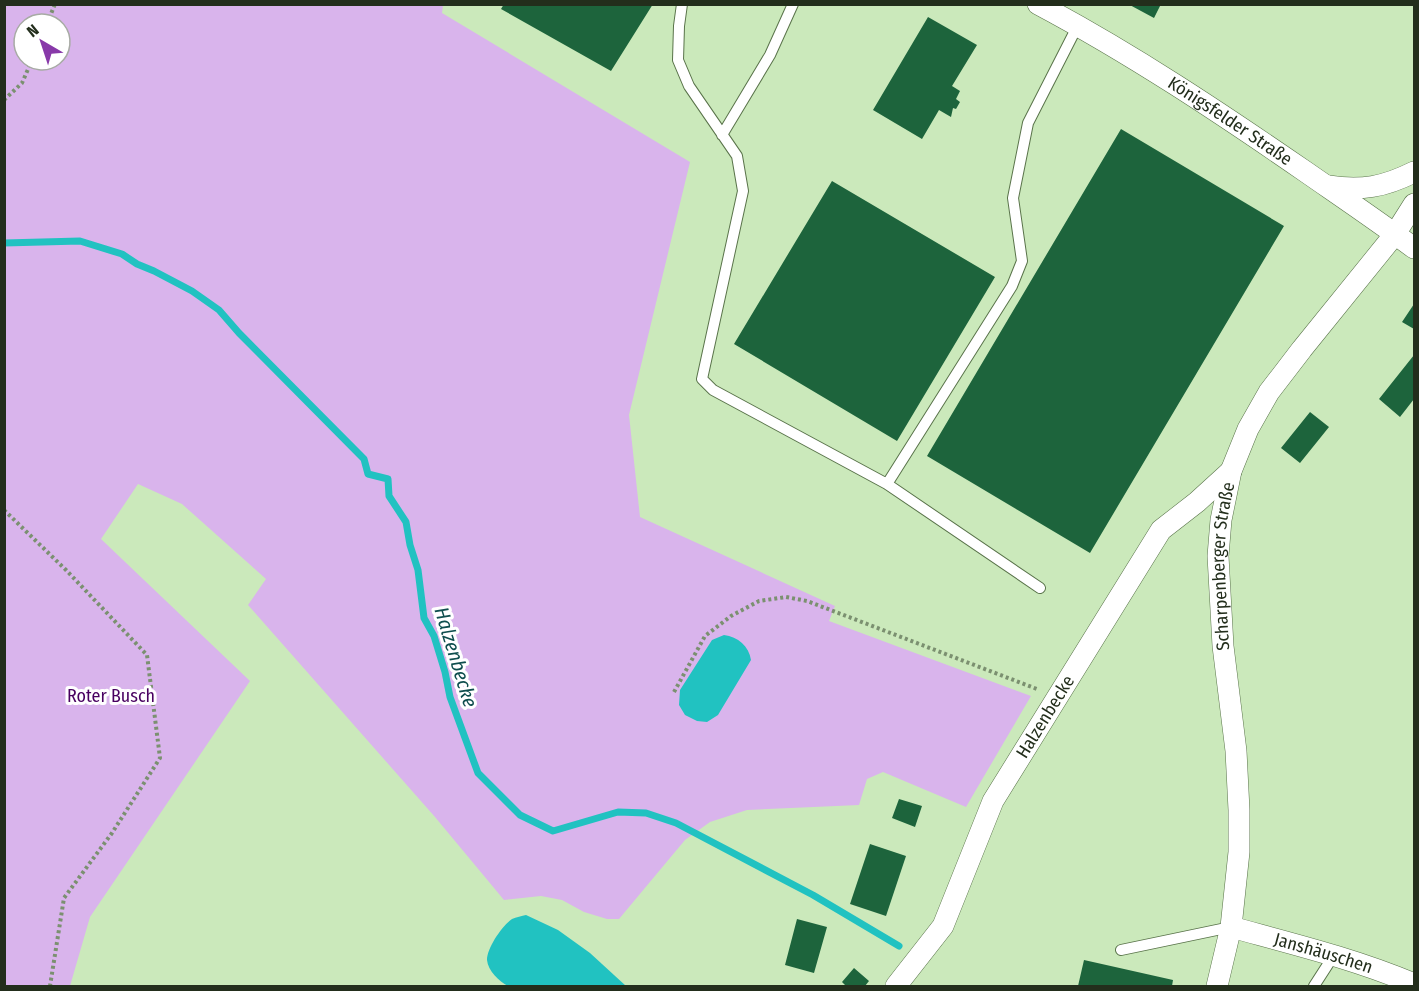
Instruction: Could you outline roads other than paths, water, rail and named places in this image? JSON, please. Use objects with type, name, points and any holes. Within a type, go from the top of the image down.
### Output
[{"type":"street","name":"Königsfelder Straße","points":[[1038,4],[1078,25],[1182,88],[1414,248]]},
{"type":"street","points":[[1325,185],[1347,189],[1372,187],[1396,181],[1414,172]]},
{"type":"street","name":"Scharpenberger Straße","points":[[1217,987],[1231,927],[1239,852],[1236,751],[1223,646],[1218,556],[1221,520],[1231,471],[1248,429],[1269,392],[1395,234],[1414,204]]},
{"type":"street","name":"Halzenbecke","points":[[896,987],[944,926],[993,801],[1161,530],[1231,471]]},
{"type":"street","name":"Janshäuschen","points":[[1231,927],[1334,955],[1414,984]]},
{"type":"lane","points":[[682,4],[678,60],[689,86],[737,156],[743,191],[702,379],[713,390],[887,484],[1040,588]]},
{"type":"lane","points":[[722,135],[770,55],[793,4]]},
{"type":"lane","points":[[887,484],[1012,286],[1022,261],[1013,198],[1028,123],[1078,25]]},
{"type":"lane","points":[[1121,950],[1231,927]]},
{"type":"lane","points":[[1314,987],[1334,955]]},
{"type":"water","points":[[724,635],[742,643],[748,650],[751,660],[718,715],[707,722],[697,721],[685,715],[679,705],[680,690],[712,640]]},
{"type":"water","points":[[526,915],[558,930],[590,953],[626,986],[508,986],[505,984],[489,968],[488,955],[496,938],[508,922]]},
{"type":"waterway","name":"Halzenbecke","points":[[4,243],[80,241],[122,254],[137,264],[192,291],[219,310],[364,459],[368,474],[388,479],[389,496],[406,522],[418,570],[424,618],[434,636],[450,697],[478,773],[520,815],[553,831],[618,812],[646,813],[676,823],[813,895],[899,946]]},
{"type":"park label","name":"Roter Busch","points":[[111,696]]}]
